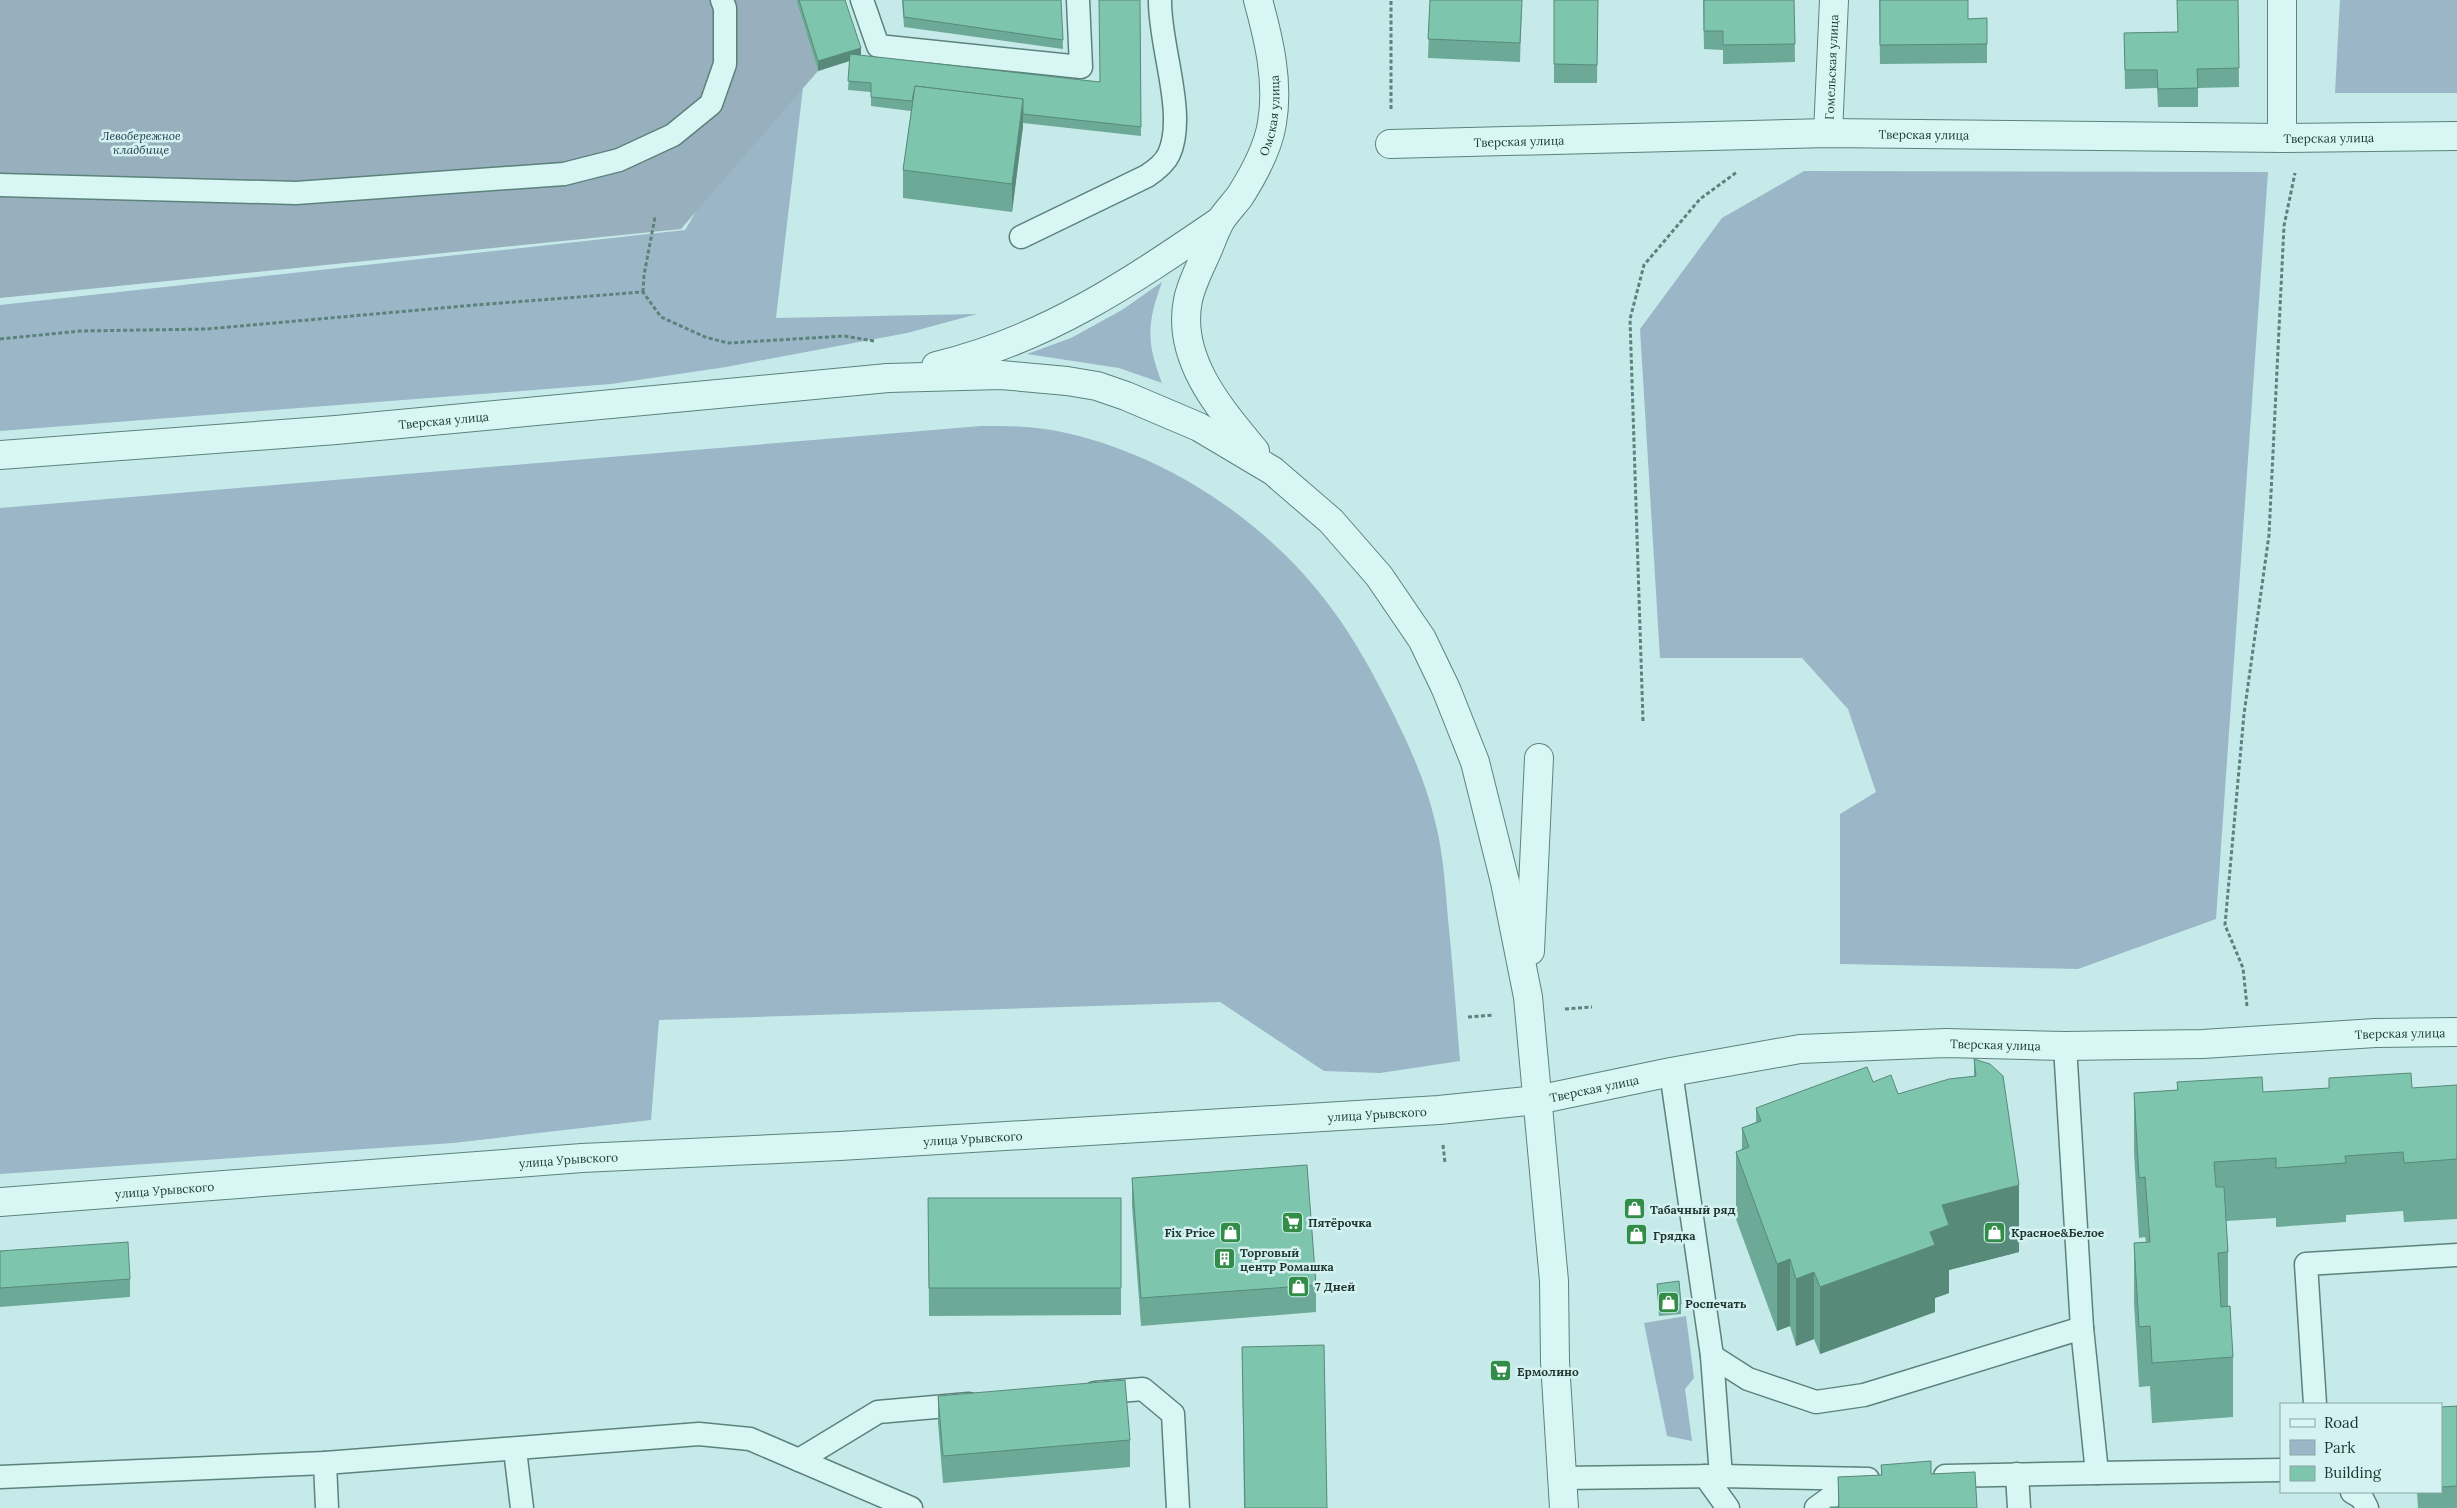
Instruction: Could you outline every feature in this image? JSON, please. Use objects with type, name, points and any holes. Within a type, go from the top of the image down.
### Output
[{"type":"street","name":"Омская улица","points":[[1222,220],[1239,197],[1258,165],[1272,124],[1275,86],[1268,36],[1258,0]]},
{"type":"street","name":"Гомельская улица","points":[[1828,134],[1834,0]]},
{"type":"street","points":[[2282,0],[2292,138]]},
{"type":"street","name":"Тверская улица","points":[[1390,144],[1828,134],[2292,138],[2457,136]]},
{"type":"street","points":[[888,378],[954,362],[1058,323],[1130,282],[1222,220]]},
{"type":"street","points":[[1222,220],[1199,268],[1188,301],[1186,330],[1192,356],[1203,381],[1224,414],[1273,471],[1331,521],[1364,558],[1409,618],[1434,661],[1475,762],[1505,882],[1528,997],[1554,1281],[1556,1362],[1564,1508]]},
{"type":"street","points":[[888,378],[1001,375],[1067,381],[1097,386],[1162,410],[1199,427],[1273,471]]},
{"type":"street","name":"Тверская улица","points":[[0,455],[336,430],[888,378]]},
{"type":"street","points":[[1528,997],[1539,758]]},
{"type":"street","name":"Тверская улица","points":[[1537,1100],[1672,1072],[1800,1049],[1946,1043],[2065,1046],[2252,1043],[2375,1033],[2457,1032]]},
{"type":"street","name":"улица Урывского","points":[[0,1202],[582,1158],[840,1146],[1439,1110],[1537,1100]]},
{"type":"lane","points":[[0,185],[296,192],[564,174],[619,160],[673,135],[711,104],[725,64],[725,8],[722,0]]},
{"type":"lane","points":[[862,0],[878,46],[1081,67],[1078,0]]},
{"type":"lane","points":[[1021,237],[1147,176],[1159,167],[1169,155],[1174,137],[1175,119],[1162,33],[1160,0]]},
{"type":"lane","points":[[2065,1046],[2082,1328],[2097,1473]]},
{"type":"lane","points":[[1672,1072],[1712,1356],[1713,1476],[1728,1508]]},
{"type":"lane","points":[[2315,1403],[2306,1264],[2457,1255]]},
{"type":"lane","points":[[1712,1356],[1748,1379],[1816,1402],[1864,1394],[2082,1328]]},
{"type":"lane","points":[[1074,1395],[1143,1389],[1173,1414],[1178,1508]]},
{"type":"lane","points":[[799,1460],[878,1412],[986,1402]]},
{"type":"lane","points":[[0,1477],[325,1463],[515,1450],[699,1434],[750,1439],[910,1508]]},
{"type":"lane","points":[[515,1450],[522,1508]]},
{"type":"lane","points":[[325,1463],[327,1508]]},
{"type":"lane","points":[[1922,1477],[2280,1470]]},
{"type":"lane","points":[[2017,1474],[2019,1508]]},
{"type":"lane","points":[[1562,1478],[1713,1476],[1885,1478]]},
{"type":"lane","points":[[1816,1508],[1856,1479]]},
{"type":"lane","points":[[2354,1493],[2362,1498],[2367,1508]]},
{"type":"path","points":[[1390,144],[1391,0]]},
{"type":"path","points":[[2252,1043],[2243,968],[2226,925],[2244,714],[2269,535],[2284,226],[2292,138]]},
{"type":"path","points":[[1643,721],[1630,319],[1644,265],[1700,199],[1745,166]]},
{"type":"path","points":[[655,217],[644,275],[644,292],[661,317],[706,337],[728,343],[844,336],[880,342]]},
{"type":"path","points":[[0,339],[80,331],[207,329],[476,304],[644,292]]},
{"type":"green space","name":"Левобережное кладбище","points":[[0,0],[796,0],[818,71],[681,229],[0,298]]},
{"type":"green space","points":[[2340,0],[2457,0],[2457,93],[2335,93]]},
{"type":"green space","points":[[804,79],[776,318],[977,314],[907,333],[726,367],[611,384],[0,431],[0,305],[685,230],[759,106]]},
{"type":"green space","points":[[1804,171],[2268,172],[2216,919],[2078,969],[1840,964],[1840,814],[1876,792],[1848,709],[1802,658],[1660,658],[1640,329],[1722,218]]},
{"type":"green space","points":[[1162,282],[1153,309],[1150,332],[1153,355],[1162,383],[1119,368],[1027,354],[1071,338],[1122,310]]},
{"type":"green space","points":[[981,426],[1029,427],[1057,431],[1097,441],[1136,455],[1174,473],[1210,495],[1245,520],[1277,547],[1306,577],[1332,609],[1349,633],[1378,683],[1416,762],[1430,803],[1440,842],[1443,867],[1460,1061],[1380,1073],[1324,1071],[1220,1002],[659,1020],[651,1120],[453,1143],[0,1174],[0,508]]},
{"type":"green space","points":[[1686,1316],[1694,1378],[1685,1389],[1692,1441],[1667,1436],[1644,1323]]},
{"type":"building","points":[[799,0],[845,0],[861,48],[818,61]]},
{"type":"building","points":[[903,0],[1061,0],[1063,40],[904,17]]},
{"type":"building","points":[[1099,0],[1140,0],[1141,127],[1023,114],[1023,99],[915,86],[912,101],[871,97],[871,83],[848,81],[850,54],[1100,82]]},
{"type":"building","points":[[1430,0],[1522,0],[1520,43],[1428,39]]},
{"type":"building","points":[[1554,0],[1598,0],[1597,65],[1554,64]]},
{"type":"building","points":[[1704,0],[1794,0],[1795,44],[1723,45],[1723,31],[1704,31]]},
{"type":"building","points":[[1880,0],[1968,0],[1968,19],[1987,18],[1987,44],[1880,45]]},
{"type":"building","points":[[2177,0],[2238,0],[2239,68],[2197,69],[2198,88],[2158,89],[2157,70],[2125,70],[2124,33],[2178,32]]},
{"type":"building","points":[[915,86],[1023,99],[1012,184],[903,170]]},
{"type":"building","points":[[1974,1059],[1990,1064],[2003,1076],[2019,1185],[1942,1205],[1949,1225],[1930,1232],[1935,1245],[1820,1287],[1814,1272],[1796,1279],[1790,1259],[1777,1264],[1736,1152],[1749,1147],[1742,1128],[1761,1121],[1756,1108],[1867,1067],[1873,1082],[1891,1075],[1898,1094],[1949,1079],[1976,1076]]},
{"type":"building","points":[[2411,1073],[2412,1088],[2457,1085],[2457,1159],[2404,1163],[2403,1152],[2345,1156],[2346,1163],[2276,1168],[2276,1158],[2214,1162],[2216,1187],[2224,1187],[2228,1252],[2218,1253],[2221,1307],[2230,1306],[2233,1357],[2152,1363],[2150,1326],[2139,1327],[2134,1243],[2150,1242],[2145,1177],[2139,1178],[2134,1093],[2178,1090],[2177,1082],[2262,1077],[2263,1092],[2329,1088],[2329,1078]]},
{"type":"building","name":"Торговый центр Ромашка","points":[[1307,1165],[1316,1285],[1141,1298],[1132,1178]]},
{"type":"building","points":[[928,1198],[1121,1198],[1121,1288],[929,1288]]},
{"type":"building","points":[[128,1242],[130,1279],[0,1288],[0,1251]]},
{"type":"building","points":[[1679,1281],[1681,1304],[1659,1307],[1657,1284]]},
{"type":"building","points":[[1324,1345],[1327,1508],[1245,1508],[1242,1347]]},
{"type":"building","points":[[1125,1380],[1130,1440],[943,1456],[938,1396]]},
{"type":"building","points":[[2457,1406],[2457,1486],[2442,1487],[2442,1407]]},
{"type":"building","points":[[1931,1461],[1931,1474],[1975,1472],[1977,1508],[1830,1508],[1839,1507],[1838,1477],[1882,1475],[1881,1465]]},
{"type":"place","name":"Табачный ряд","points":[[1634,1209]]},
{"type":"place","name":"Пятёрочка","points":[[1292,1222]]},
{"type":"place","name":"Fix Price","points":[[1231,1232]]},
{"type":"place","name":"Красное&Белое","points":[[1995,1232]]},
{"type":"place","name":"Грядка","points":[[1637,1235]]},
{"type":"place","name":"Торговый центр Ромашка","points":[[1224,1259]]},
{"type":"place","name":"7 Дней","points":[[1299,1286]]},
{"type":"place","name":"Роспечать","points":[[1669,1303]]},
{"type":"place","name":"Ермолино","points":[[1501,1371]]}]
